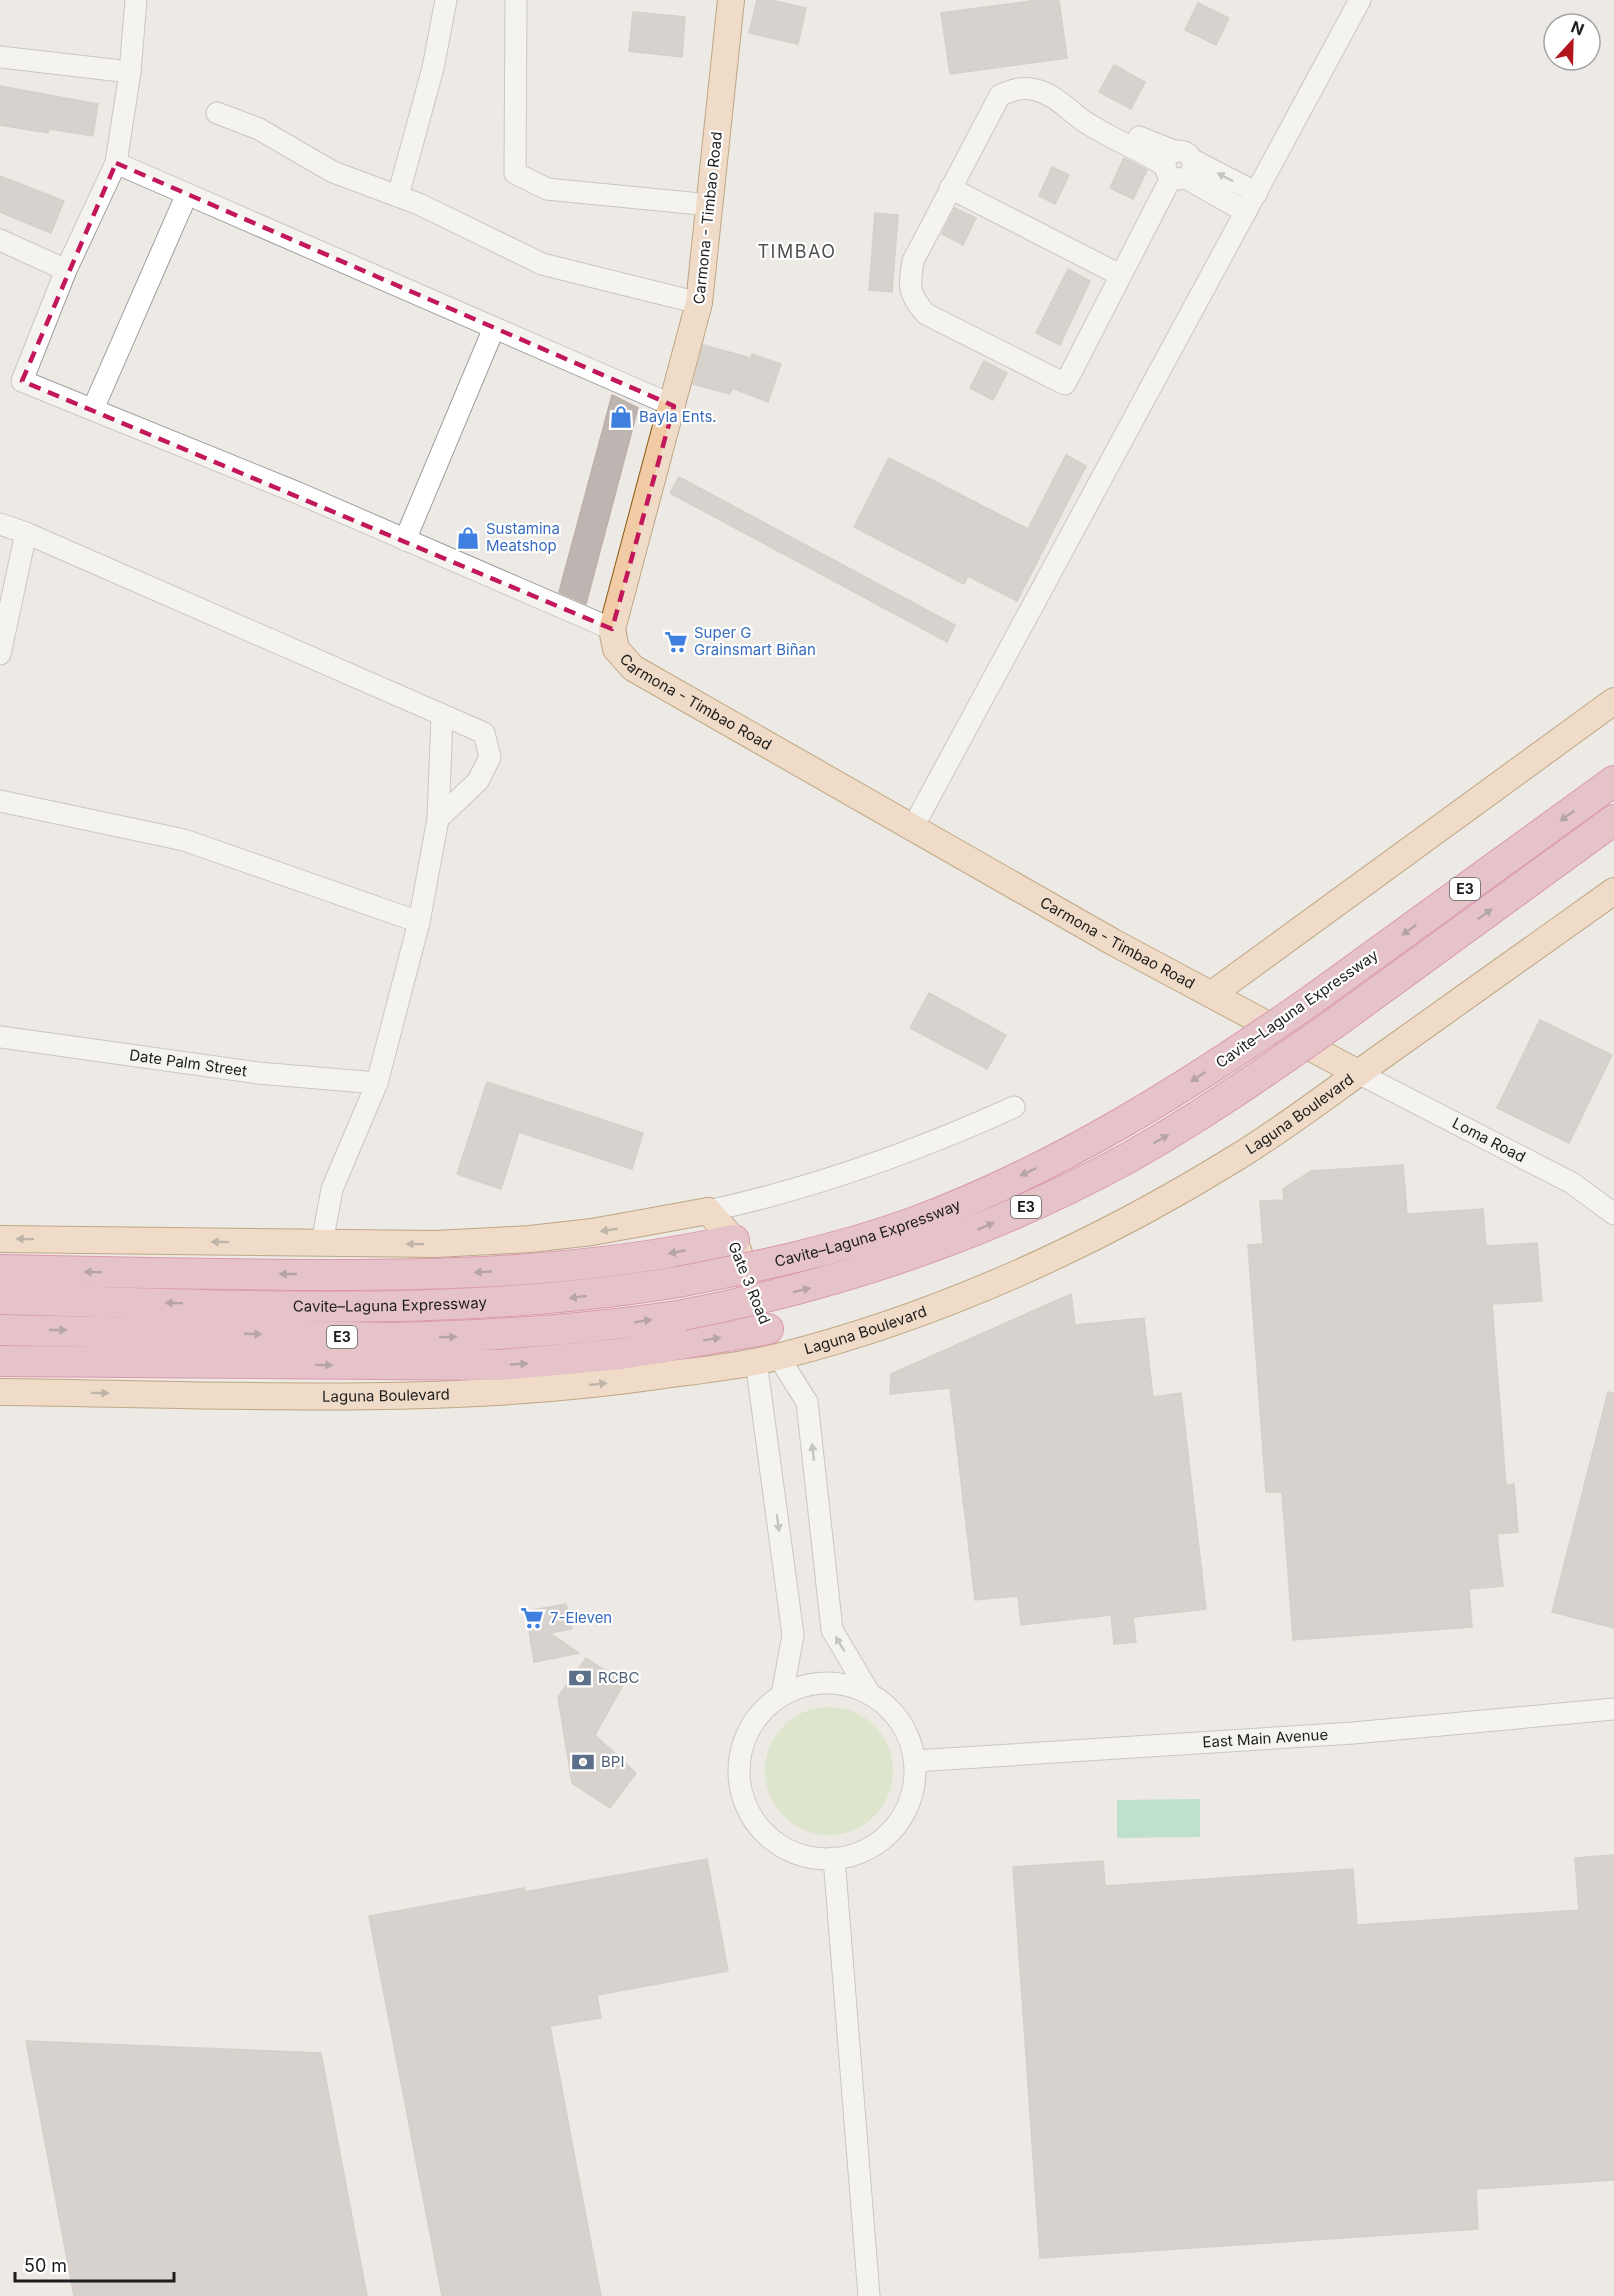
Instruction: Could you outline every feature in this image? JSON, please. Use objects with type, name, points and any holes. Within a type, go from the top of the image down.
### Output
[{"type":"highway","name":"Cavite–Laguna Expressway","points":[[0,1299],[387,1306],[566,1298],[678,1282],[848,1244],[971,1199],[1054,1160],[1125,1122],[1228,1058],[1316,997],[1614,781]]},
{"type":"highway","name":"Cavite–Laguna Expressway","points":[[0,1330],[440,1337],[571,1330],[683,1315],[821,1285],[927,1250],[977,1230],[1073,1186],[1144,1149],[1253,1081],[1614,820]]},
{"type":"highway","points":[[0,1270],[423,1275],[599,1264],[722,1243]]},
{"type":"highway","points":[[0,1361],[499,1365],[761,1345]]},
{"type":"main road","name":"Carmona - Timbao Road","points":[[731,0],[699,303],[674,406],[612,629],[616,649],[633,668],[912,829],[1113,942],[1358,1073]]},
{"type":"main road","points":[[1212,994],[1614,701]]},
{"type":"main road","name":"Laguna Boulevard","points":[[0,1392],[454,1395],[629,1381],[761,1345],[949,1301],[1084,1242],[1237,1158],[1614,891]]},
{"type":"main road","points":[[0,1239],[436,1244],[530,1239],[658,1222],[708,1211]]},
{"type":"main road","name":"Gate 3 Road","points":[[708,1211],[761,1345]]},
{"type":"street","points":[[136,0],[130,72],[116,163],[66,270],[22,381],[405,540],[612,629]]},
{"type":"street","points":[[398,196],[433,68],[446,0]]},
{"type":"street","points":[[516,0],[515,173],[548,189],[710,206]]},
{"type":"street","points":[[912,829],[1360,0]]},
{"type":"street","points":[[0,57],[130,72]]},
{"type":"street","points":[[1177,166],[1065,384],[926,314],[913,299],[910,285],[913,261],[1000,94],[1017,88],[1035,90],[1065,104],[1089,125],[1177,166],[1257,193]]},
{"type":"street","points":[[217,113],[258,129],[333,172],[398,196],[542,264],[699,303]]},
{"type":"street","points":[[116,163],[674,406]]},
{"type":"street","points":[[1177,166],[1246,212]]},
{"type":"street","points":[[950,188],[1120,275]]},
{"type":"street","points":[[93,410],[187,194]]},
{"type":"street","points":[[0,240],[66,270]]},
{"type":"street","points":[[405,540],[494,328]]},
{"type":"street","points":[[0,524],[26,533],[484,734],[490,757],[478,782],[438,819]]},
{"type":"street","points":[[0,654],[26,533]]},
{"type":"street","points":[[322,1243],[332,1189],[377,1083],[419,922],[438,819],[442,716]]},
{"type":"street","points":[[0,801],[184,840],[419,922]]},
{"type":"street","name":"Date Palm Street","points":[[0,1037],[258,1073],[377,1083]]},
{"type":"street","name":"Loma Road","points":[[1358,1073],[1572,1183],[1614,1214]]},
{"type":"street","points":[[708,1211],[804,1188],[945,1139],[1014,1107]]},
{"type":"street","name":"Gate 3 Road","points":[[761,1345],[807,1402],[832,1630],[870,1694]]},
{"type":"street","name":"Gate 3 Road","points":[[761,1345],[794,1635],[782,1695]]},
{"type":"street","points":[[832,1683],[870,1694],[887,1706],[901,1722],[910,1741],[915,1761],[916,1776],[909,1804],[894,1829],[871,1848],[857,1854],[834,1858],[820,1858],[797,1853],[776,1842],[759,1826],[746,1806],[739,1768],[745,1738],[760,1713],[782,1695],[806,1685],[832,1683]]},
{"type":"street","name":"East Main Avenue","points":[[915,1761],[1353,1733],[1614,1709]]},
{"type":"street","points":[[834,1858],[869,2296]]},
{"type":"highlighted area","points":[[116,163],[674,406],[612,629],[22,381]]},
{"type":"green space","points":[[829,1707],[854,1712],[874,1726],[888,1746],[893,1771],[888,1796],[874,1816],[854,1830],[829,1835],[804,1830],[784,1816],[770,1796],[765,1771],[770,1746],[784,1726],[804,1712]]},
{"type":"green space","points":[[1200,1799],[1200,1837],[1117,1838],[1117,1800]]},
{"type":"building","points":[[757,0],[771,0],[806,8],[798,44],[749,33]]},
{"type":"building","points":[[1038,0],[1059,0],[1067,58],[950,74],[941,13]]},
{"type":"building","points":[[1198,3],[1229,18],[1216,45],[1185,30]]},
{"type":"building","points":[[633,12],[685,17],[682,57],[629,51]]},
{"type":"building","points":[[1114,65],[1145,82],[1131,109],[1099,92]]},
{"type":"building","points":[[0,86],[98,104],[93,136],[49,129],[48,133],[0,125]]},
{"type":"building","points":[[1124,158],[1147,170],[1133,199],[1110,188]]},
{"type":"building","points":[[1052,167],[1069,175],[1055,204],[1039,196]]},
{"type":"building","points":[[0,176],[64,201],[51,233],[0,212]]},
{"type":"building","points":[[955,208],[976,218],[963,245],[942,234]]},
{"type":"building","points":[[875,213],[898,215],[892,292],[869,290]]},
{"type":"building","points":[[1068,269],[1090,281],[1060,345],[1036,333]]},
{"type":"building","points":[[703,345],[751,358],[752,354],[781,364],[768,402],[732,388],[730,394],[693,384]]},
{"type":"building","points":[[984,361],[1007,373],[993,400],[970,388]]},
{"type":"building","points":[[612,395],[638,408],[586,604],[559,592]]},
{"type":"building","points":[[1066,455],[1086,466],[1017,601],[968,576],[964,584],[854,527],[889,458],[1028,529]]},
{"type":"building","points":[[679,477],[955,625],[947,642],[670,493]]},
{"type":"building","points":[[929,993],[1006,1035],[987,1069],[910,1028]]},
{"type":"building","points":[[1540,1020],[1612,1055],[1569,1143],[1497,1108]]},
{"type":"building","points":[[487,1082],[643,1133],[632,1169],[519,1132],[501,1189],[457,1174]]},
{"type":"building","points":[[1403,1165],[1407,1214],[1483,1209],[1486,1246],[1537,1243],[1542,1301],[1492,1304],[1506,1485],[1514,1484],[1518,1532],[1497,1534],[1503,1586],[1469,1589],[1472,1627],[1293,1640],[1282,1492],[1266,1492],[1248,1245],[1263,1244],[1260,1201],[1284,1200],[1283,1189],[1311,1171]]},
{"type":"building","points":[[1071,1294],[1075,1325],[1144,1318],[1153,1397],[1181,1393],[1206,1609],[1133,1617],[1136,1642],[1114,1644],[1111,1615],[1021,1625],[1018,1596],[975,1600],[950,1388],[890,1394],[891,1374]]},
{"type":"building","points":[[1608,1392],[1614,1393],[1614,1628],[1552,1612]]},
{"type":"building","points":[[566,1604],[572,1629],[550,1633],[579,1653],[534,1662],[526,1611]]},
{"type":"building","points":[[586,1658],[624,1683],[595,1735],[636,1773],[610,1808],[572,1783],[558,1697]]},
{"type":"building","points":[[1614,1855],[1614,2180],[1476,2189],[1478,2229],[1040,2258],[1013,1867],[1103,1861],[1105,1886],[1353,1869],[1357,1925],[1579,1910],[1575,1858]]},
{"type":"building","points":[[707,1859],[728,1971],[597,1995],[601,2018],[550,2026],[601,2296],[442,2296],[369,1916],[524,1888],[524,1892]]},
{"type":"building","points":[[26,2041],[321,2053],[367,2296],[74,2296]]},
{"type":"place","name":"Bayla Ents.","points":[[621,417]]},
{"type":"place","name":"Sustamina Meatshop","points":[[468,538]]},
{"type":"place","name":"Super G Grainsmart Biñan","points":[[676,642]]},
{"type":"place","name":"7-Eleven","points":[[532,1618]]},
{"type":"place","name":"RCBC","points":[[580,1678]]},
{"type":"place","name":"BPI","points":[[583,1762]]},
{"type":"district","name":"TIMBAO","points":[[797,252]]}]
